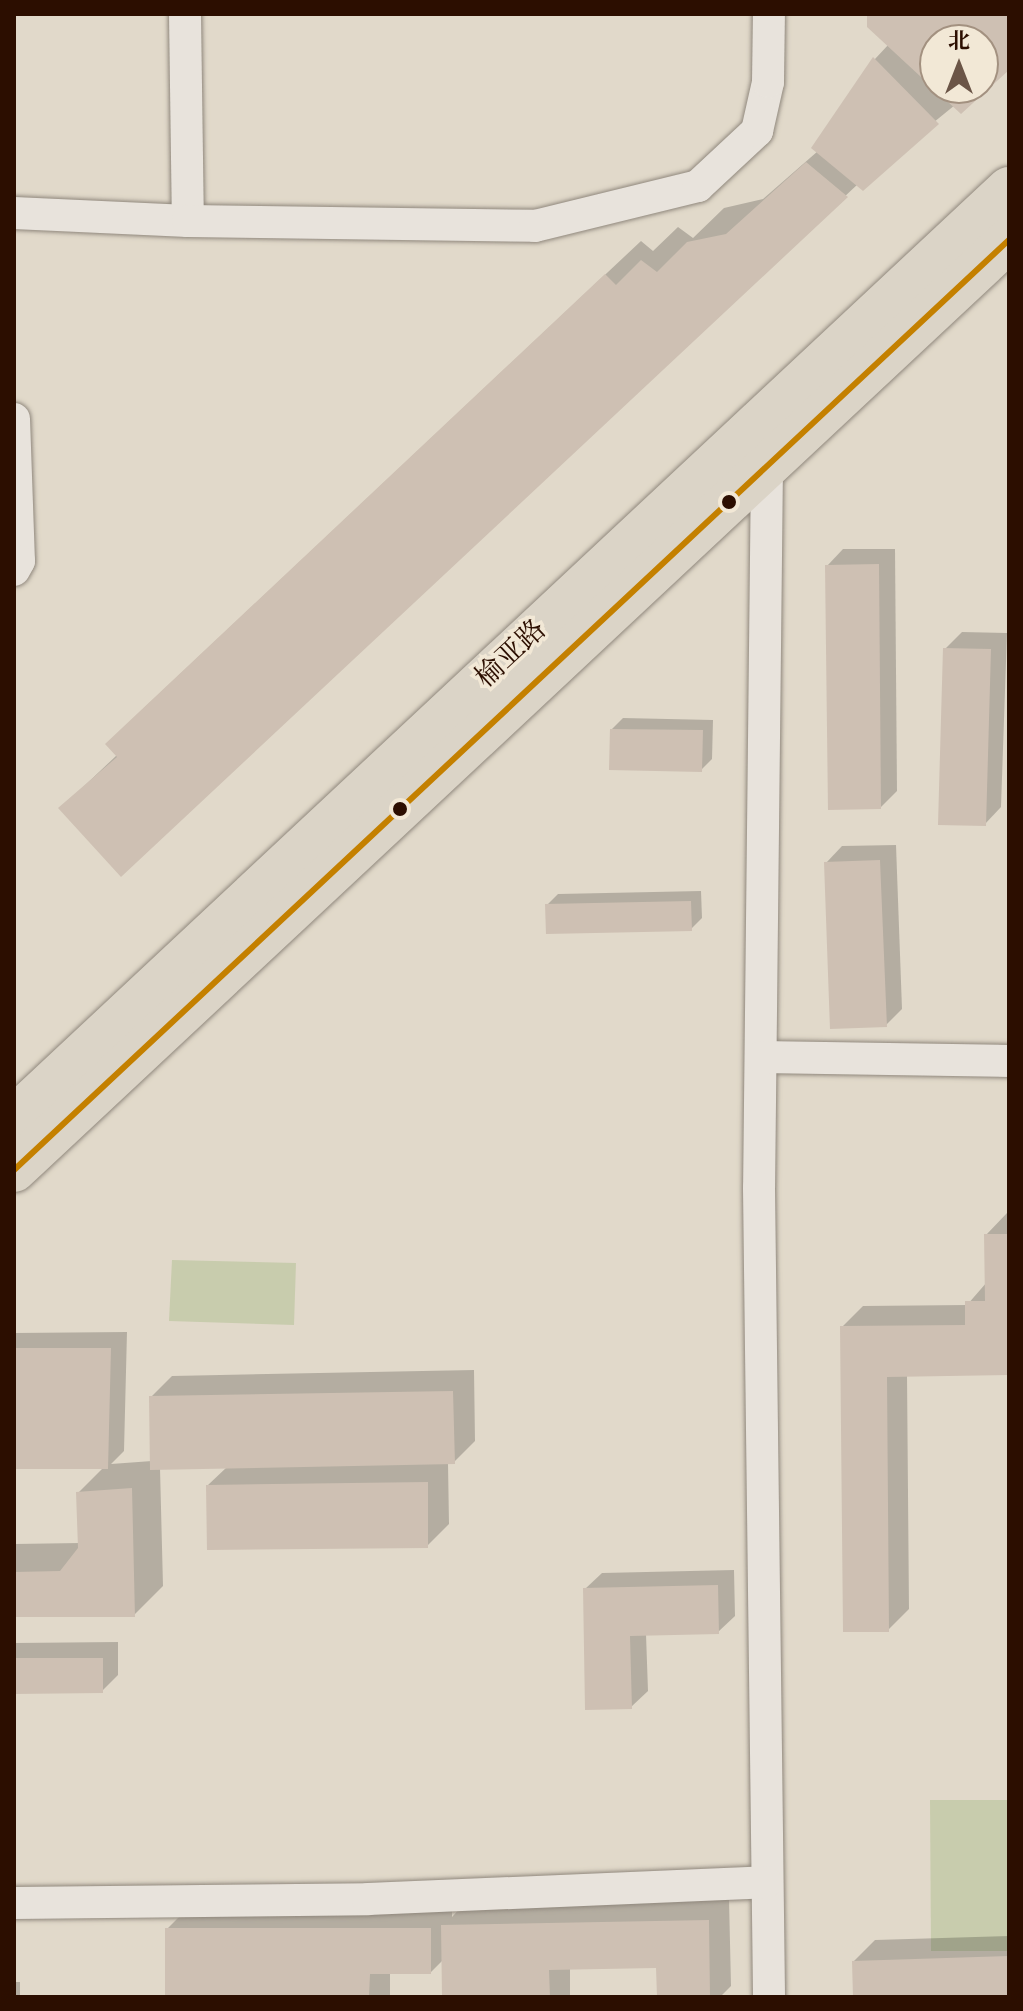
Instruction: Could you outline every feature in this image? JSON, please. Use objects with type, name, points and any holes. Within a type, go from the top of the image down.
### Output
[{"type":"highway","name":"榆亚路","points":[[15,1116],[1009,189]]},
{"type":"highway","name":"榆亚路","points":[[14,1170],[1009,240]]},
{"type":"lane","points":[[185,14],[188,221]]},
{"type":"lane","points":[[14,213],[188,221],[535,226],[698,186],[757,131],[768,82],[769,14]]},
{"type":"lane","points":[[14,419],[19,561],[14,570]]},
{"type":"lane","points":[[767,466],[761,1057],[769,1997]]},
{"type":"lane","points":[[761,1057],[1009,1061]]},
{"type":"lane","points":[[14,1903],[368,1899],[766,1882]]},
{"type":"green space","points":[[172,1260],[296,1263],[294,1325],[169,1321]]},
{"type":"green space","points":[[930,1800],[1009,1800],[1009,1951],[931,1951]]},
{"type":"building","points":[[867,14],[1009,14],[1009,70],[999,79],[999,24],[919,24],[919,75],[867,27]]},
{"type":"building","points":[[873,57],[939,124],[863,191],[811,148]]},
{"type":"building","points":[[950,104],[972,104],[961,114]]},
{"type":"building","points":[[806,162],[848,197],[121,877],[58,808],[117,757],[105,744],[605,274],[616,285],[641,260],[657,272],[687,242],[726,234]]},
{"type":"building","points":[[879,564],[881,809],[828,810],[825,565]]},
{"type":"building","points":[[943,648],[991,649],[986,826],[938,825]]},
{"type":"building","points":[[610,729],[703,730],[702,772],[609,770]]},
{"type":"building","points":[[880,860],[887,1027],[830,1029],[824,862]]},
{"type":"building","points":[[691,901],[692,931],[546,934],[545,904]]},
{"type":"building","points":[[984,1234],[1009,1234],[1009,1375],[887,1377],[889,1632],[843,1632],[840,1326],[965,1325],[965,1301],[985,1301]]},
{"type":"building","points":[[14,1348],[111,1348],[108,1469],[14,1469]]},
{"type":"building","points":[[453,1391],[455,1464],[150,1470],[149,1396]]},
{"type":"building","points":[[428,1482],[428,1548],[207,1550],[206,1485]]},
{"type":"building","points":[[132,1488],[135,1617],[14,1617],[14,1572],[60,1571],[78,1548],[76,1492]]},
{"type":"building","points":[[718,1585],[719,1634],[630,1636],[632,1709],[585,1710],[583,1588]]},
{"type":"building","points":[[14,1658],[103,1658],[103,1693],[14,1694]]},
{"type":"building","points":[[709,1920],[710,1997],[657,1997],[656,1968],[549,1970],[550,1997],[442,1997],[441,1925]]},
{"type":"building","points":[[165,1928],[431,1928],[431,1974],[370,1974],[369,1997],[165,1997]]},
{"type":"building","points":[[1009,1956],[1009,1997],[853,1997],[852,1961]]},
{"type":"transit line","points":[[14,1170],[1009,240]]}]
